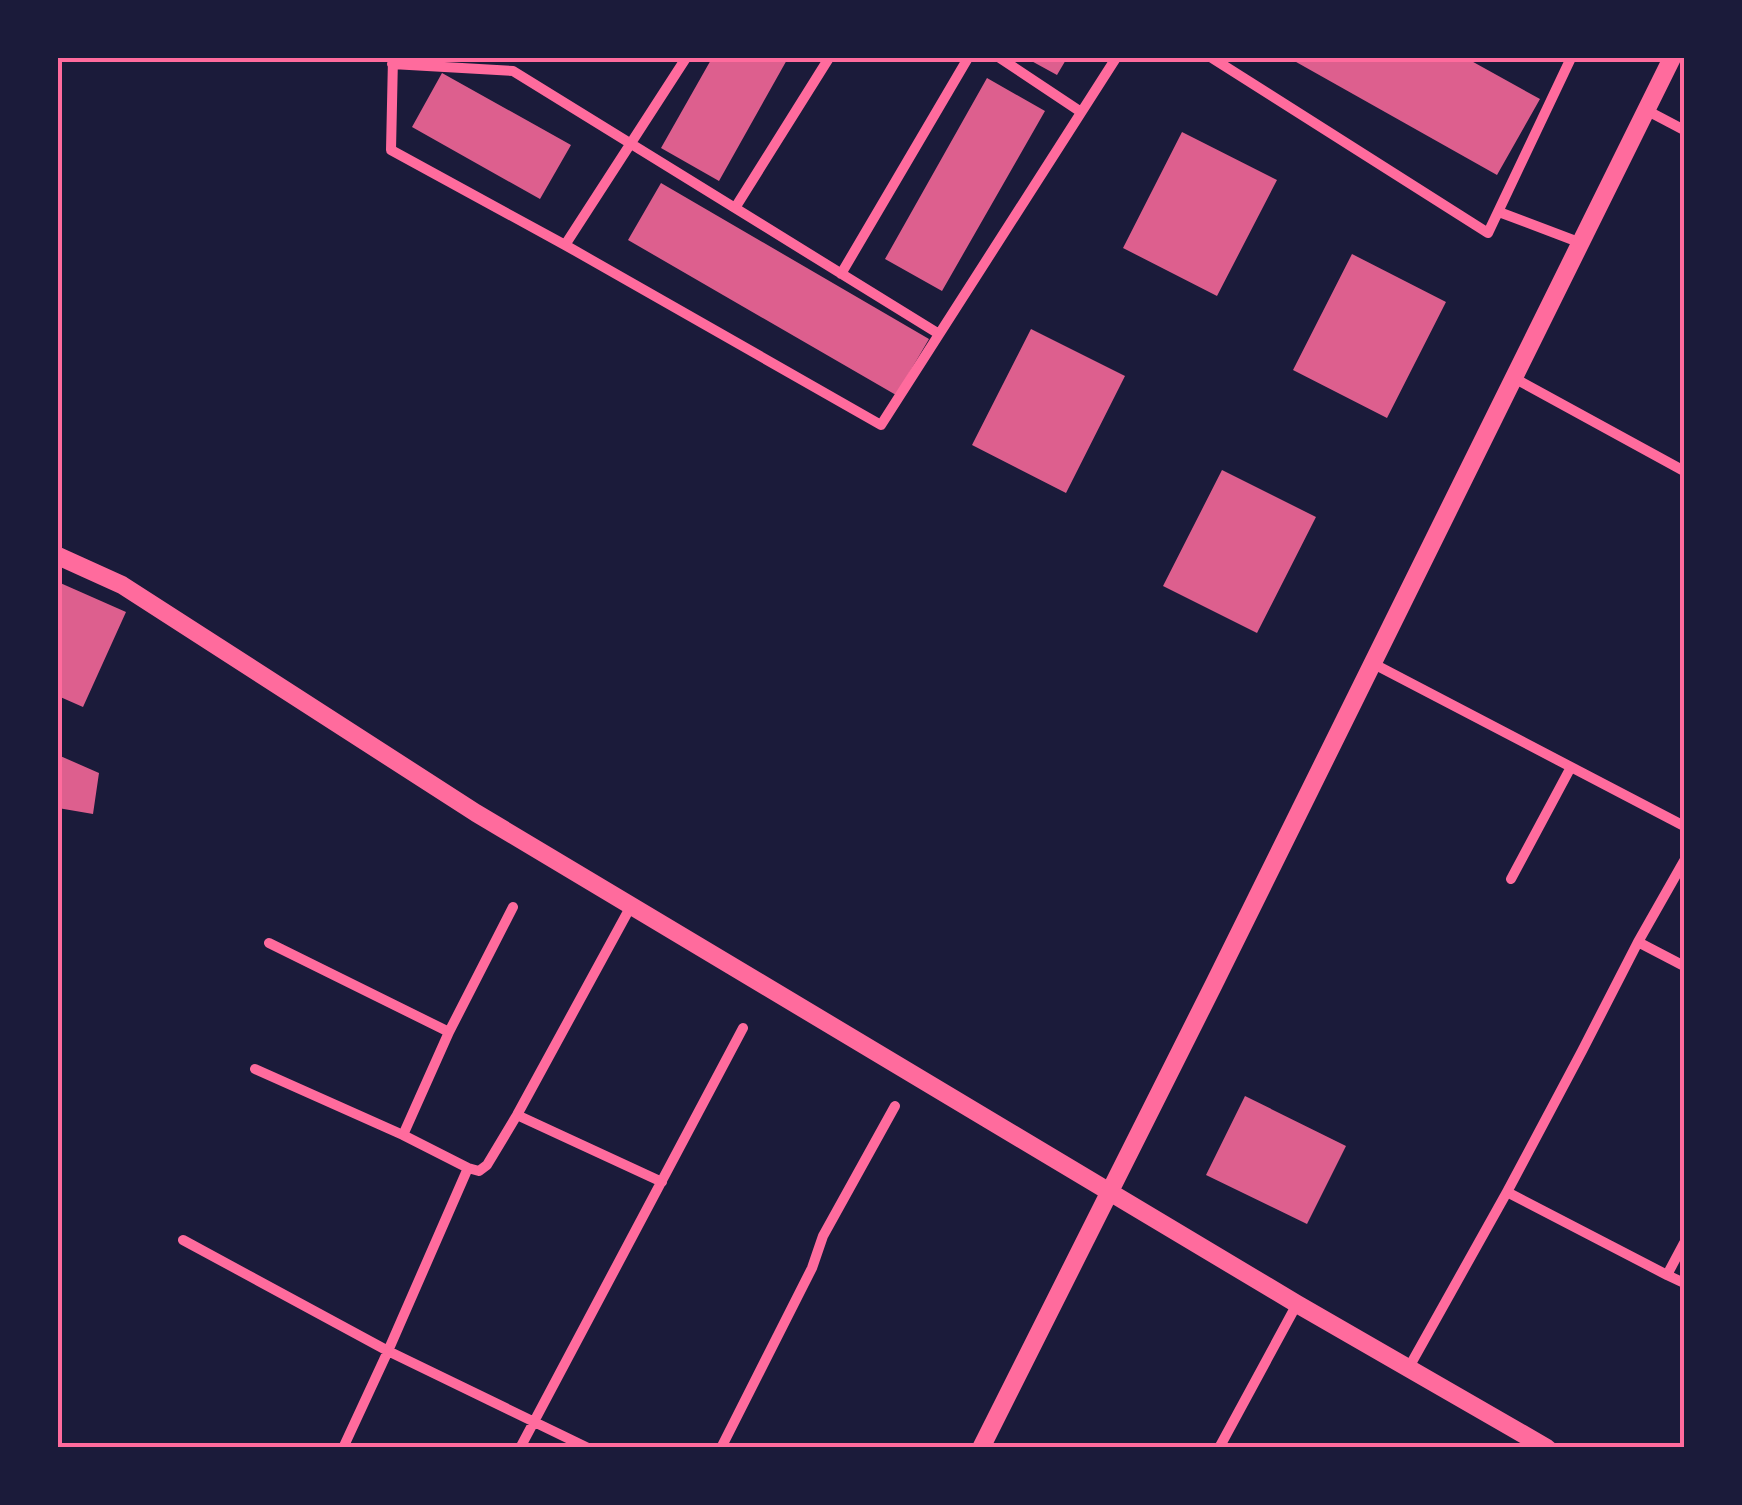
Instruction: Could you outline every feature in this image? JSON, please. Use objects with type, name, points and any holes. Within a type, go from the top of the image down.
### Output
[{"type":"street","points":[[512,71],[514,58]]},
{"type":"street","points":[[565,245],[686,58]]},
{"type":"street","points":[[735,208],[829,58]]},
{"type":"street","points":[[841,274],[968,58]]},
{"type":"street","points":[[1000,58],[1081,112]]},
{"type":"street","points":[[939,334],[512,71],[392,61],[391,150],[881,425],[1116,58]]},
{"type":"street","points":[[1212,58],[1488,233],[1571,58]]},
{"type":"street","points":[[982,1448],[1672,58]]},
{"type":"street","points":[[1646,110],[1684,130]]},
{"type":"street","points":[[1499,212],[1580,243]]},
{"type":"street","points":[[1514,378],[1684,470]]},
{"type":"street","points":[[58,556],[122,586],[476,813],[1296,1304],[1547,1448]]},
{"type":"street","points":[[1372,664],[1684,826]]},
{"type":"street","points":[[1511,879],[1571,768]]},
{"type":"street","points":[[1408,1369],[1684,861]]},
{"type":"street","points":[[255,1069],[478,1170],[487,1165],[518,1115],[632,906]]},
{"type":"street","points":[[403,1135],[449,1032],[513,907]]},
{"type":"street","points":[[1638,942],[1684,966]]},
{"type":"street","points":[[268,943],[449,1032]]},
{"type":"street","points":[[520,1448],[743,1028]]},
{"type":"street","points":[[721,1448],[812,1268],[823,1236],[895,1106]]},
{"type":"street","points":[[518,1115],[662,1182]]},
{"type":"street","points":[[342,1448],[468,1168]]},
{"type":"street","points":[[1507,1192],[1684,1283]]},
{"type":"street","points":[[183,1240],[388,1351],[588,1448]]},
{"type":"street","points":[[1667,1275],[1684,1243]]},
{"type":"street","points":[[1218,1448],[1296,1304]]},
{"type":"building","points":[[712,58],[788,58],[719,181],[661,148]]},
{"type":"building","points":[[1026,58],[1067,58],[1057,75]]},
{"type":"building","points":[[1289,58],[1466,58],[1540,99],[1497,175]]},
{"type":"building","points":[[442,73],[571,145],[540,199],[412,127]]},
{"type":"building","points":[[987,78],[1045,111],[942,291],[885,259]]},
{"type":"building","points":[[1182,132],[1277,180],[1217,296],[1123,248]]},
{"type":"building","points":[[661,183],[929,339],[896,395],[628,240]]},
{"type":"building","points":[[1352,254],[1446,302],[1387,418],[1293,370]]},
{"type":"building","points":[[1031,329],[1125,376],[1066,493],[972,445]]},
{"type":"building","points":[[1222,470],[1316,517],[1257,633],[1163,586]]},
{"type":"building","points":[[58,582],[126,612],[83,707],[58,696]]},
{"type":"building","points":[[58,755],[99,773],[93,814],[58,808]]},
{"type":"building","points":[[1245,1096],[1346,1146],[1307,1224],[1206,1175]]}]
